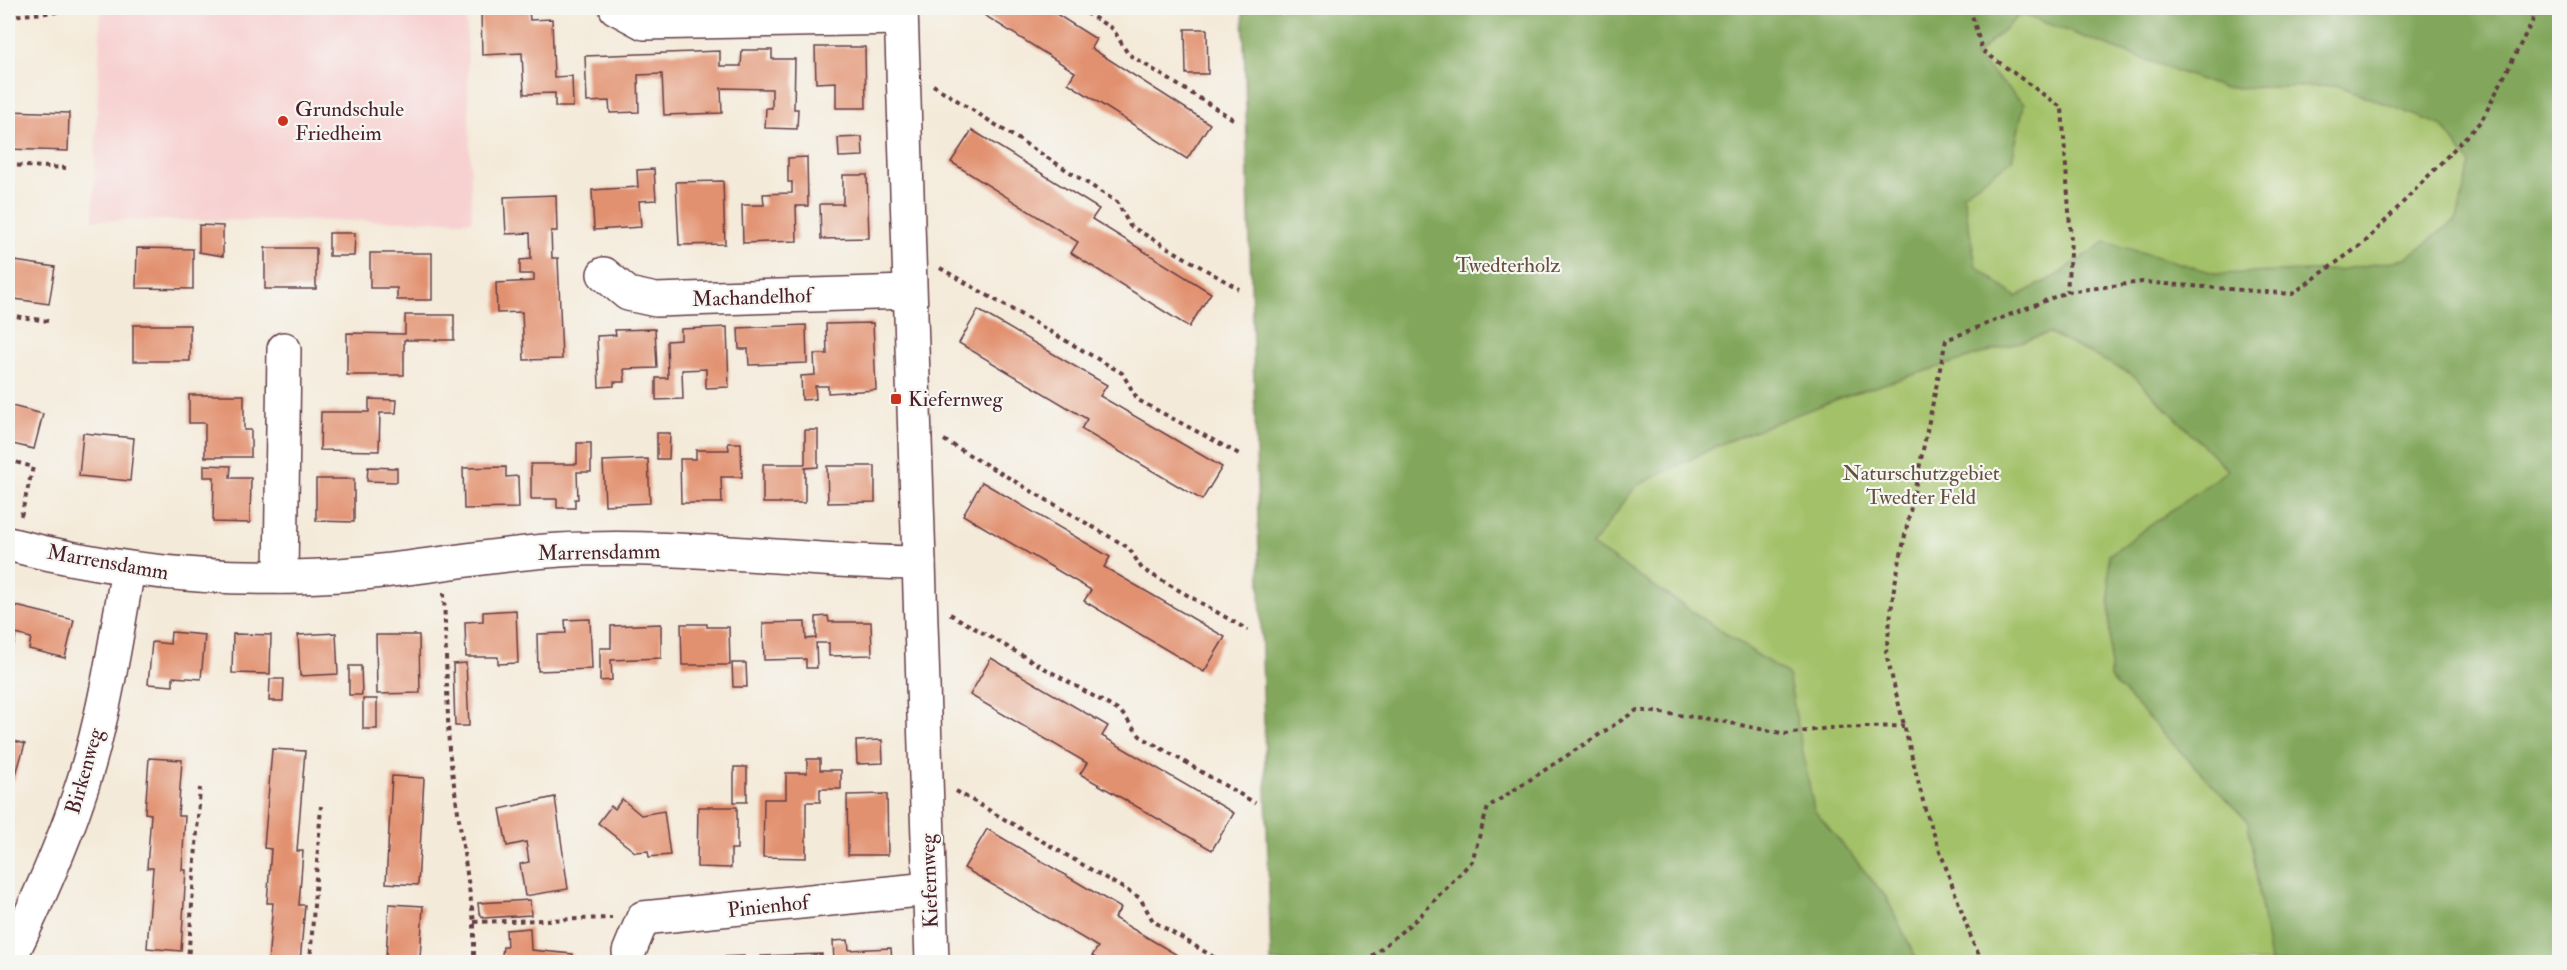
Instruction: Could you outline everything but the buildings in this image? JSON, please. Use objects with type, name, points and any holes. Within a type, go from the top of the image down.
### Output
[{"type":"street","points":[[616,8],[644,23],[901,13]]},
{"type":"street","name":"Kiefernweg","points":[[901,13],[932,963]]},
{"type":"street","name":"Machandelhof","points":[[604,274],[628,294],[656,300],[908,277]]},
{"type":"street","points":[[281,577],[284,350]]},
{"type":"street","name":"Marrensdamm","points":[[11,544],[128,569],[206,577],[281,577],[363,573],[560,550],[666,550],[919,563]]},
{"type":"street","name":"Birkenweg","points":[[8,963],[40,896],[79,797],[107,686],[128,569]]},
{"type":"street","name":"Pinienhof","points":[[643,918],[929,889]]},
{"type":"street","points":[[629,952],[643,918]]},
{"type":"path","points":[[1078,8],[1113,29],[1128,54],[1233,119]]},
{"type":"path","points":[[1970,8],[1982,50],[2062,108],[2071,241],[2067,292]]},
{"type":"path","points":[[1983,963],[1973,943],[1925,809],[1886,652],[1894,588],[1946,340],[2067,292],[2142,282],[2292,294],[2364,243],[2482,120],[2539,8]]},
{"type":"path","points":[[8,16],[71,11]]},
{"type":"path","points":[[903,85],[931,84],[1117,202],[1130,226],[1239,289]]},
{"type":"path","points":[[8,165],[66,168]]},
{"type":"path","points":[[908,277],[930,262],[1122,373],[1138,400],[1241,454]]},
{"type":"path","points":[[8,315],[48,321]]},
{"type":"path","points":[[914,436],[937,436],[1130,548],[1142,569],[1248,630]]},
{"type":"path","points":[[8,460],[33,467],[11,544]]},
{"type":"path","points":[[443,563],[449,750],[474,922],[474,963]]},
{"type":"path","points":[[921,608],[940,608],[1121,712],[1140,736],[1255,803]]},
{"type":"path","points":[[1365,963],[1419,916],[1472,861],[1488,807],[1637,710],[1710,719],[1786,734],[1829,728],[1904,726]]},
{"type":"path","points":[[925,782],[945,784],[1140,898],[1153,921],[1222,963]]},
{"type":"path","points":[[188,963],[200,788]]},
{"type":"path","points":[[310,963],[321,806]]},
{"type":"path","points":[[474,922],[643,918]]},
{"type":"shaded area","name":"Grundschule Friedheim","points":[[101,8],[466,8],[472,221],[93,220]]},
{"type":"green space","name":"Twedterholz","points":[[1243,8],[2559,8],[2559,962],[2270,962],[2248,822],[2110,678],[2109,555],[2228,470],[2133,375],[2049,333],[1848,395],[1725,442],[1636,486],[1592,545],[1788,675],[1814,810],[1886,897],[1918,962],[1271,962]],"holes":[[[2021,14],[2223,88],[2339,86],[2443,126],[2470,164],[2457,219],[2405,259],[2339,270],[2218,274],[2105,242],[2054,277],[2016,297],[1976,266],[1963,194],[2012,160],[2024,104],[1975,56]]]},
{"type":"green space","name":"Twedterholz","points":[[1283,8],[2559,8],[2559,962],[1311,962]]},
{"type":"place","name":"Grundschule Friedheim","points":[[283,121]]},
{"type":"place","name":"Kiefernweg","points":[[896,399]]},
{"type":"park label","name":"Naturschutzgebiet Twedter Feld","points":[[1921,485]]}]
